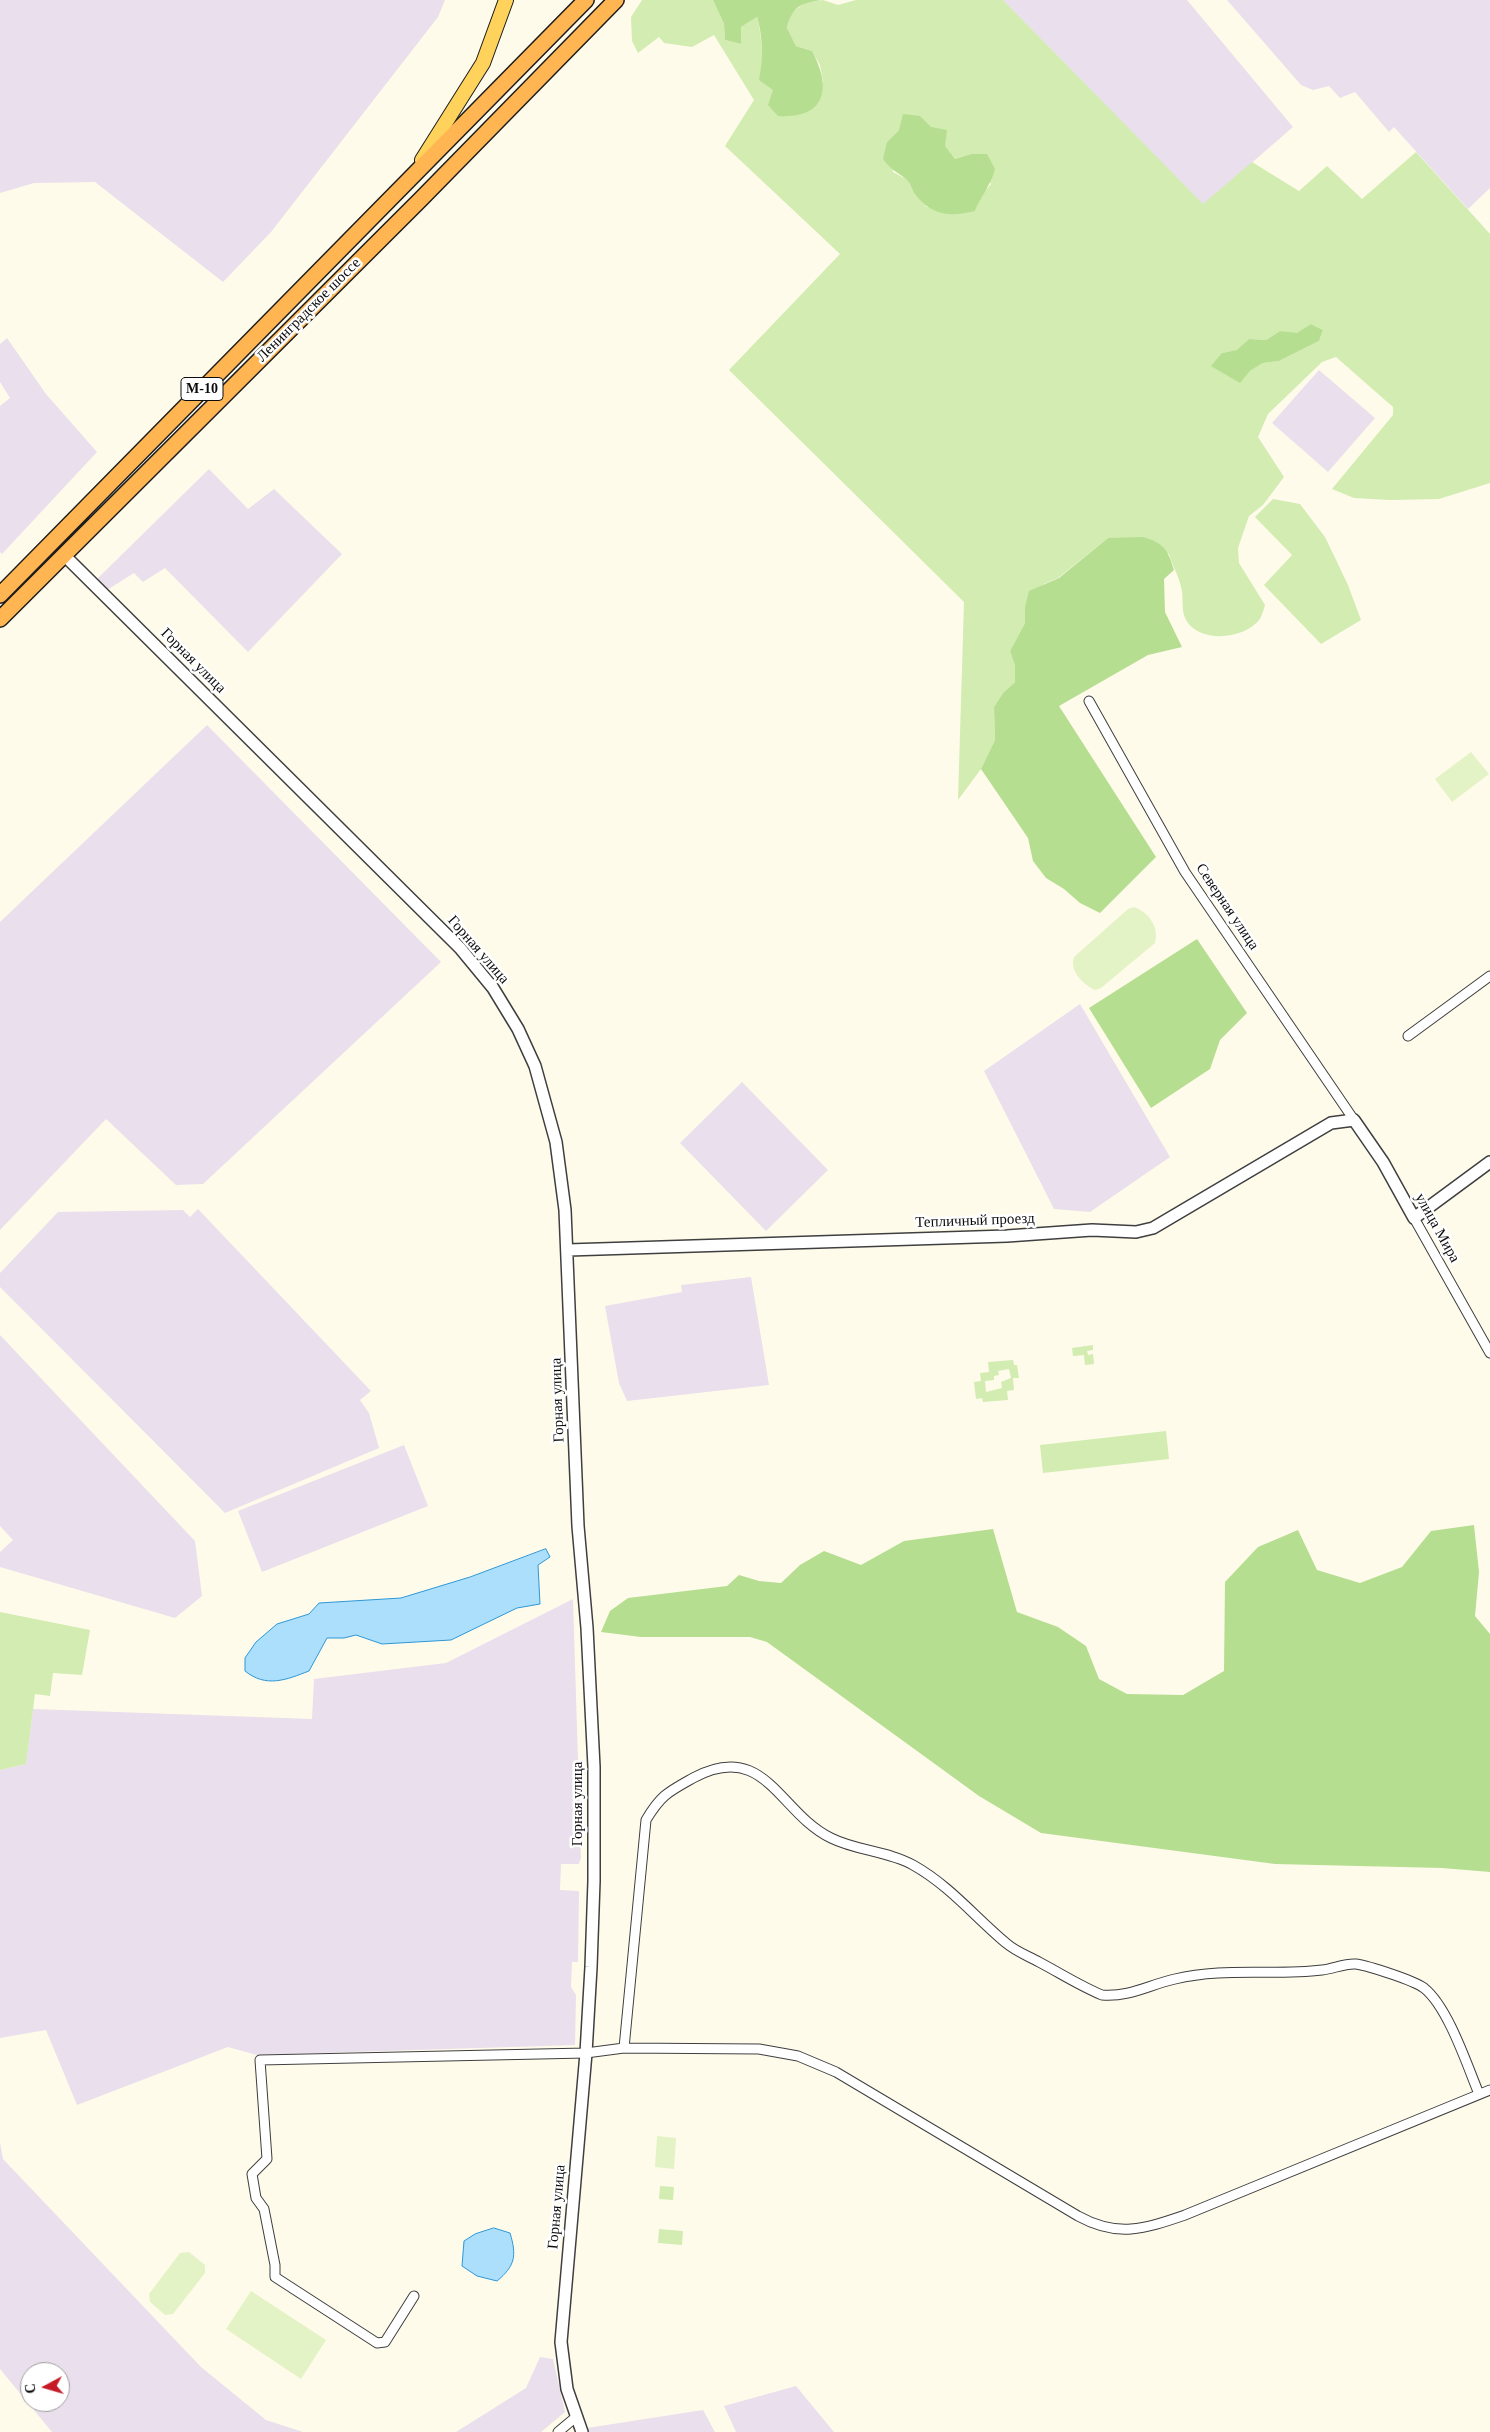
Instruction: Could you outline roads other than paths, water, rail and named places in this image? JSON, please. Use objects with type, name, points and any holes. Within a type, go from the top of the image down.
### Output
[{"type":"highway","name":"Ленинградское шоссе","points":[[0,595],[586,0]]},
{"type":"highway","name":"Ленинградское шоссе","points":[[0,619],[63,554],[424,196],[616,0]]},
{"type":"main road","points":[[409,180],[472,84],[483,63],[506,0]]},
{"type":"street","name":"Горная улица","points":[[63,554],[460,948],[489,982],[518,1028],[535,1066],[546,1099],[556,1142],[568,1250],[578,1526],[587,1628],[594,1767],[592,1967],[562,2342],[567,2389],[582,2432]]},
{"type":"street","name":"Северная улица","points":[[1089,701],[1186,872],[1354,1120]]},
{"type":"street","points":[[1408,1036],[1490,976]]},
{"type":"street","name":"Тепличный проезд","points":[[568,1250],[1007,1236],[1092,1230],[1136,1232],[1153,1228],[1331,1123],[1354,1120]]},
{"type":"street","name":"улица Мира","points":[[1354,1120],[1383,1162],[1490,1353]]},
{"type":"street","points":[[1414,1218],[1490,1162]]},
{"type":"street","points":[[624,2048],[646,1820],[658,1799],[708,1770],[728,1768],[745,1769],[763,1776],[808,1823],[831,1838],[860,1849],[889,1855],[914,1866],[950,1892],[1008,1944],[1102,1995],[1120,1996],[1175,1979],[1218,1973],[1322,1970],[1355,1964],[1408,1980],[1424,1988],[1441,2010],[1454,2033],[1479,2094]]},
{"type":"street","points":[[414,2296],[384,2342],[377,2343],[275,2277],[275,2265],[264,2210],[256,2198],[252,2174],[267,2159],[260,2060],[586,2053],[624,2048],[751,2049],[798,2056],[836,2072],[1078,2216],[1112,2230],[1143,2229],[1186,2215],[1490,2090]]},
{"type":"street","points":[[558,2432],[576,2417]]},
{"type":"water","points":[[546,1549],[550,1557],[538,1565],[540,1604],[517,1608],[451,1640],[382,1644],[356,1635],[344,1638],[327,1638],[309,1671],[276,1681],[261,1679],[245,1671],[245,1658],[256,1642],[277,1624],[309,1614],[319,1603],[401,1598],[470,1577]]},
{"type":"water","points":[[494,2228],[510,2233],[514,2254],[508,2270],[497,2281],[477,2276],[462,2266],[464,2241],[475,2234]]}]
